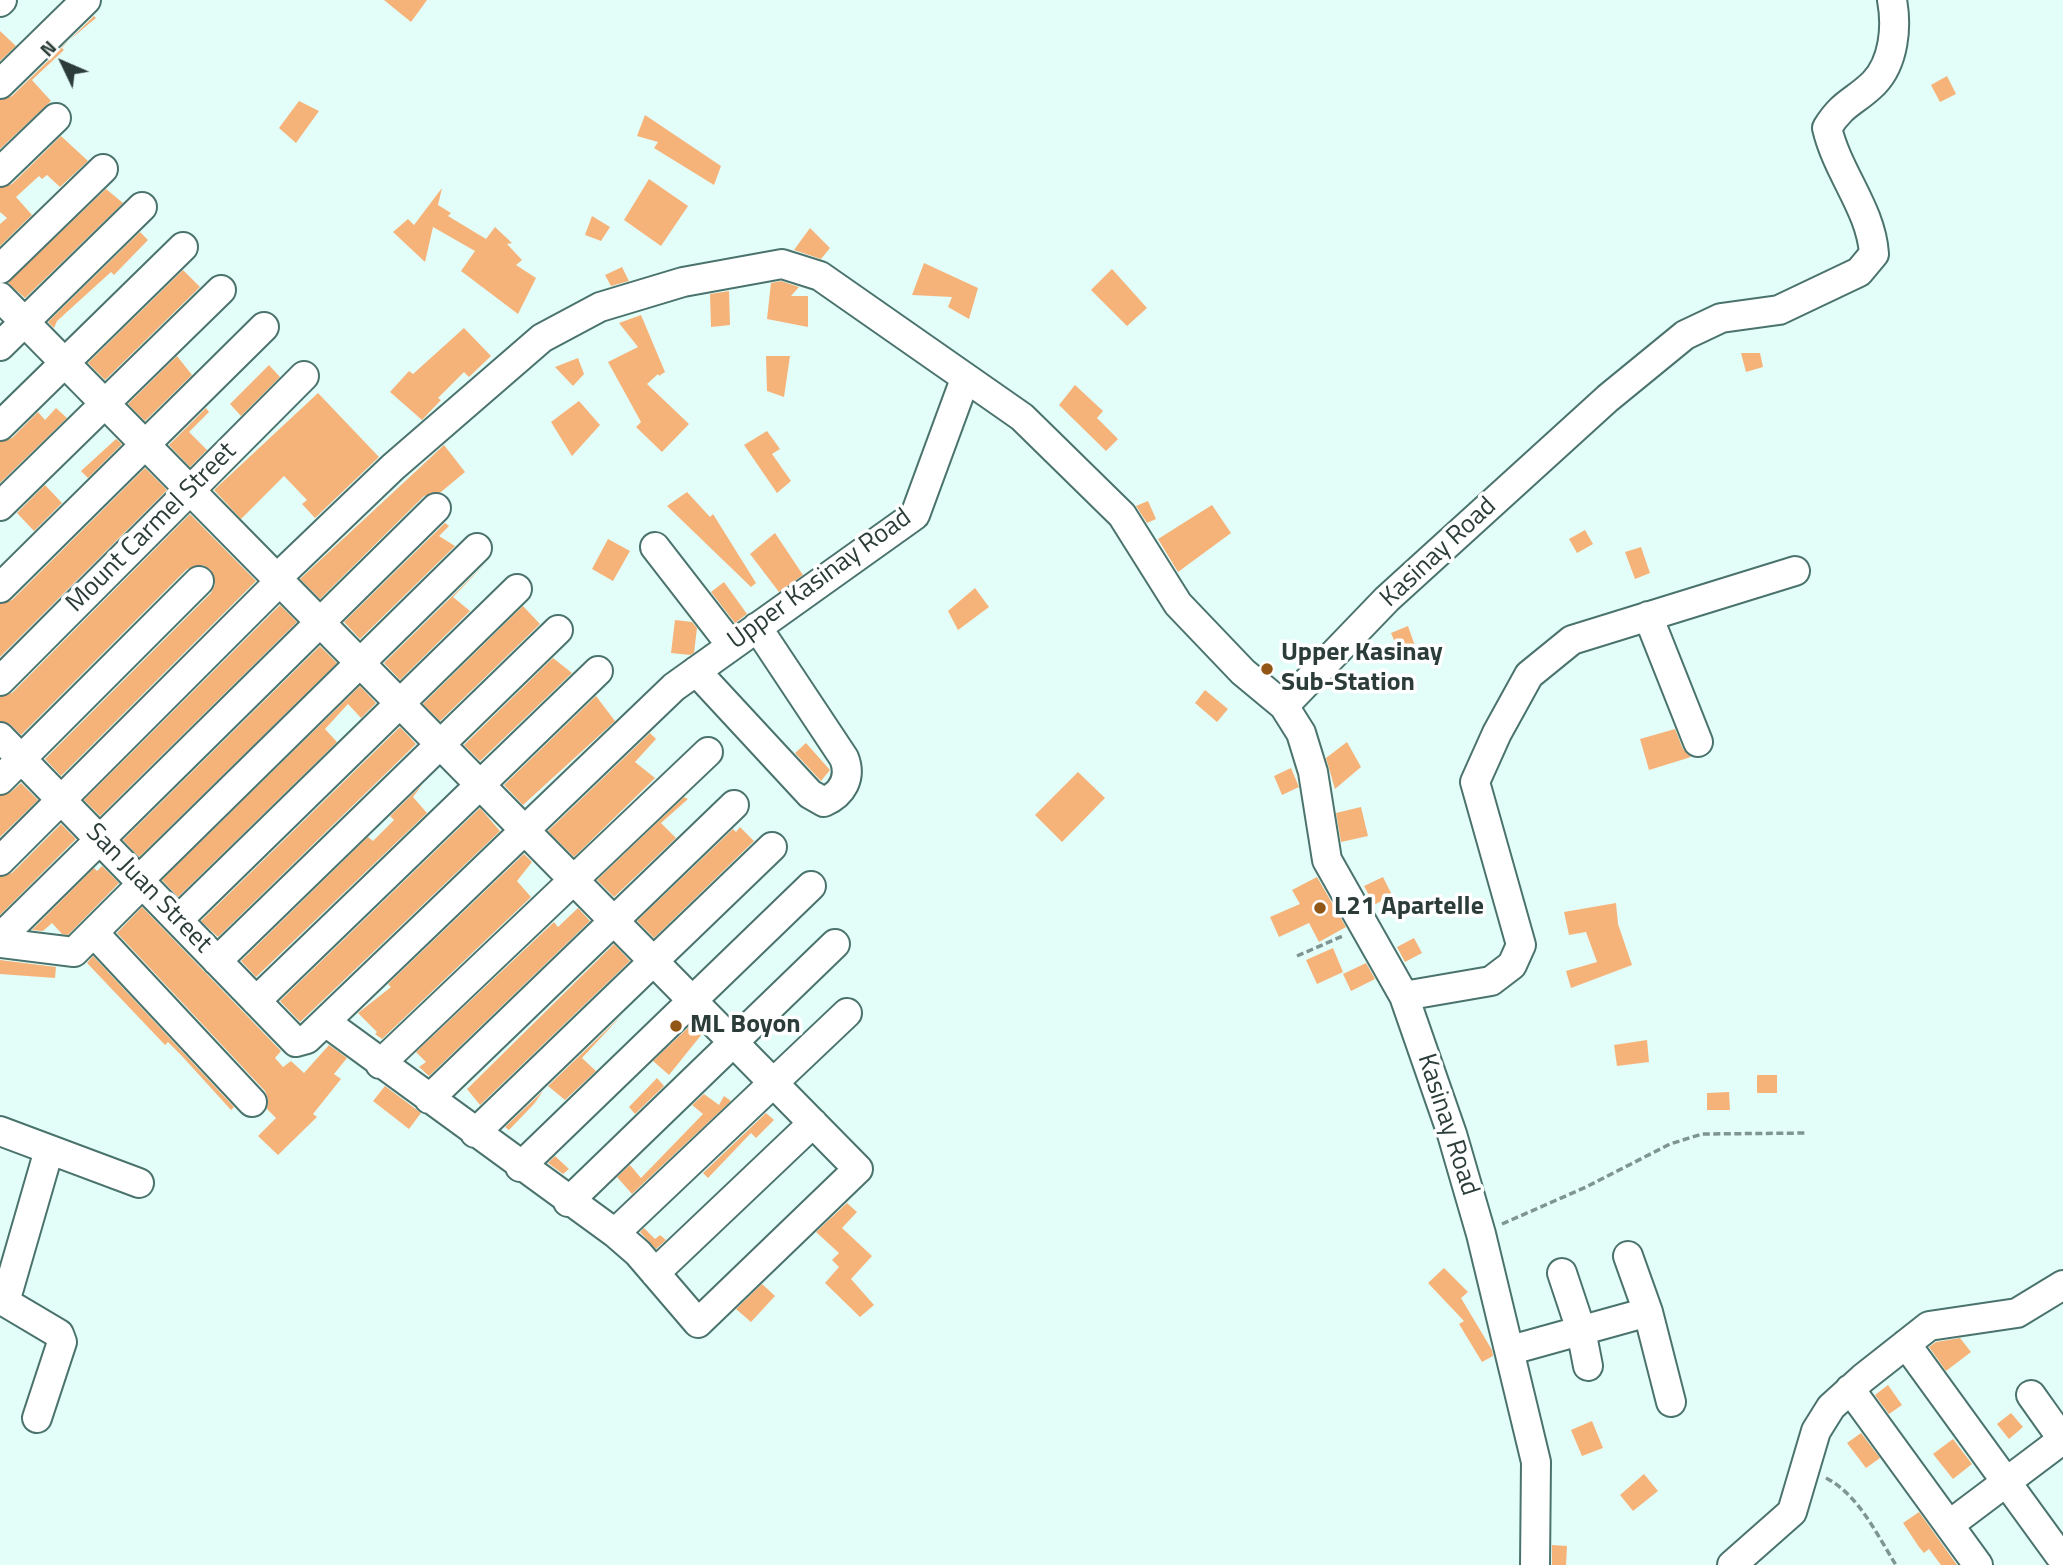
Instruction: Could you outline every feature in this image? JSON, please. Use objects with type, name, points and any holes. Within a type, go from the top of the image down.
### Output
[{"type":"street","points":[[0,84],[86,0]]},
{"type":"street","name":"Kasinay Road","points":[[1535,1565],[1535,1462],[1482,1234],[1452,1134],[1404,996],[1327,860],[1313,772],[1301,733],[1284,706],[1407,581],[1608,398],[1685,335],[1721,318],[1779,310],[1858,272],[1874,254],[1873,230],[1833,156],[1827,128],[1839,108],[1874,82],[1891,55],[1895,14],[1892,0]]},
{"type":"street","points":[[0,172],[56,118]]},
{"type":"street","points":[[0,269],[103,169]]},
{"type":"street","points":[[0,346],[142,207]]},
{"type":"street","points":[[0,426],[183,247]]},
{"type":"street","points":[[0,861],[393,467],[542,338],[600,307],[683,282],[782,264],[820,276],[1022,417],[1122,515],[1178,604],[1243,672],[1284,706]]},
{"type":"street","points":[[0,506],[220,290]]},
{"type":"street","points":[[0,297],[858,1169],[698,1323],[655,1273],[615,1233],[568,1202],[327,1023]]},
{"type":"street","points":[[0,587],[264,327]]},
{"type":"street","name":"Mount Carmel Street","points":[[0,681],[304,376]]},
{"type":"street","name":"Upper Kasinay Road","points":[[296,1042],[307,1039],[327,1023],[648,712],[696,671],[915,515],[965,379]]},
{"type":"street","points":[[0,941],[436,508]]},
{"type":"street","points":[[655,547],[731,645]]},
{"type":"street","points":[[0,941],[74,952],[477,548]]},
{"type":"street","points":[[1404,996],[1491,981],[1512,965],[1521,945],[1475,782],[1496,733],[1529,675],[1572,640],[1795,571]]},
{"type":"street","points":[[0,780],[199,581]]},
{"type":"street","points":[[178,920],[517,589]]},
{"type":"street","points":[[1648,616],[1698,742]]},
{"type":"street","points":[[696,671],[810,794],[824,802],[836,796],[847,776],[845,758],[757,627]]},
{"type":"street","points":[[217,961],[558,630]]},
{"type":"street","points":[[256,1001],[598,671]]},
{"type":"street","name":"San Juan Street","points":[[0,737],[296,1042]]},
{"type":"street","points":[[380,1063],[708,752]]},
{"type":"street","points":[[429,1099],[734,805]]},
{"type":"street","points":[[475,1133],[772,847]]},
{"type":"street","points":[[520,1167],[811,886]]},
{"type":"street","points":[[94,933],[253,1102]]},
{"type":"street","points":[[568,1202],[835,944]]},
{"type":"street","points":[[615,1233],[846,1013]]},
{"type":"street","points":[[655,1273],[813,1124]]},
{"type":"street","points":[[0,1131],[139,1183]]},
{"type":"street","points":[[37,1418],[62,1342],[60,1334],[3,1301],[49,1150]]},
{"type":"street","points":[[1628,1256],[1648,1312],[1671,1402]]},
{"type":"street","points":[[1562,1273],[1581,1330],[1587,1366]]},
{"type":"street","points":[[1732,1565],[1792,1512],[1816,1431],[1831,1407],[1850,1389],[1929,1326],[2017,1313],[2063,1285]]},
{"type":"street","points":[[1511,1350],[1648,1312]]},
{"type":"street","points":[[1906,1344],[2063,1560]]},
{"type":"street","points":[[1850,1389],[1978,1565]]},
{"type":"street","points":[[1949,1525],[2063,1440],[2031,1395]]},
{"type":"path","points":[[1297,956],[1363,927]]},
{"type":"path","points":[[1482,1234],[1670,1144],[1702,1134],[1807,1133]]},
{"type":"path","points":[[1803,1468],[1840,1485],[1896,1565]]},
{"type":"building","points":[[384,0],[427,0],[411,22]]},
{"type":"building","points":[[94,16],[96,18],[69,40]]},
{"type":"building","points":[[0,31],[16,46],[0,61]]},
{"type":"building","points":[[62,48],[64,50],[32,80],[51,101],[0,149],[0,100],[12,96]]},
{"type":"building","points":[[1947,76],[1956,94],[1940,102],[1931,85]]},
{"type":"building","points":[[299,101],[319,111],[296,143],[279,128]]},
{"type":"building","points":[[645,115],[721,166],[714,185],[654,148],[658,142],[637,136]]},
{"type":"building","points":[[61,136],[88,161],[60,187],[47,175],[42,179],[39,176],[16,197],[32,215],[0,246],[0,224],[7,218],[0,212],[0,188],[12,184]]},
{"type":"building","points":[[649,179],[688,206],[661,246],[624,220]]},
{"type":"building","points":[[442,188],[438,205],[451,213],[448,216],[486,239],[495,227],[512,243],[507,244],[522,260],[516,265],[536,278],[518,314],[461,271],[475,251],[433,227],[425,262],[393,232],[408,219],[414,225]]},
{"type":"building","points":[[106,189],[123,203],[25,298],[8,283]]},
{"type":"building","points":[[592,216],[610,227],[601,241],[585,235]]},
{"type":"building","points":[[810,228],[830,248],[821,259],[794,250]]},
{"type":"building","points":[[140,232],[148,240],[114,275],[111,272],[57,321],[54,328],[48,322]]},
{"type":"building","points":[[924,263],[978,288],[969,319],[948,307],[952,297],[912,295]]},
{"type":"building","points":[[622,267],[629,281],[611,286],[605,275]]},
{"type":"building","points":[[1112,269],[1147,308],[1127,326],[1091,290]]},
{"type":"building","points":[[183,270],[200,287],[105,380],[88,363]]},
{"type":"building","points":[[781,281],[799,287],[791,296],[808,296],[808,327],[767,319],[771,283]]},
{"type":"building","points":[[729,291],[730,325],[711,327],[710,294]]},
{"type":"building","points":[[641,315],[665,372],[659,376],[658,374],[647,384],[689,424],[662,452],[636,427],[641,422],[608,362],[638,347],[619,323]]},
{"type":"building","points":[[464,328],[491,356],[469,377],[464,372],[438,398],[441,400],[422,420],[390,392],[409,371],[413,374]]},
{"type":"building","points":[[1741,353],[1760,353],[1763,367],[1746,372]]},
{"type":"building","points":[[177,356],[192,375],[145,421],[128,404]]},
{"type":"building","points":[[766,356],[790,356],[784,397],[767,391]]},
{"type":"building","points":[[578,358],[584,374],[573,386],[555,367]]},
{"type":"building","points":[[269,365],[280,377],[241,416],[230,404]]},
{"type":"building","points":[[1075,385],[1103,411],[1097,418],[1118,439],[1106,451],[1059,405]]},
{"type":"building","points":[[318,393],[379,457],[315,518],[302,504],[307,500],[284,476],[241,519],[214,490]]},
{"type":"building","points":[[579,401],[600,425],[572,456],[551,422]]},
{"type":"building","points":[[56,408],[67,418],[0,483],[0,442],[12,438],[38,412],[45,420]]},
{"type":"building","points":[[206,408],[209,412],[189,432],[207,450],[190,467],[169,445]]},
{"type":"building","points":[[767,431],[780,449],[772,454],[791,481],[777,493],[744,445]]},
{"type":"building","points":[[116,439],[122,444],[88,478],[81,471]]},
{"type":"building","points":[[444,445],[465,472],[441,492],[424,496],[320,599],[300,579]]},
{"type":"building","points":[[145,468],[167,490],[0,657],[0,604],[12,600]]},
{"type":"building","points":[[45,485],[62,503],[34,531],[17,513]]},
{"type":"building","points":[[687,492],[710,517],[713,514],[756,583],[751,587],[667,506]]},
{"type":"building","points":[[1148,501],[1156,519],[1147,523],[1136,506]]},
{"type":"building","points":[[1212,505],[1231,533],[1178,572],[1158,539]]},
{"type":"building","points":[[190,514],[256,581],[61,776],[45,759],[211,593],[215,585],[211,570],[203,565],[187,569],[21,735],[11,725],[0,721],[0,697],[12,693]]},
{"type":"building","points":[[445,523],[449,526],[439,536],[455,546],[360,639],[344,622]]},
{"type":"building","points":[[1585,530],[1593,544],[1577,553],[1569,539]]},
{"type":"building","points":[[775,533],[803,575],[779,592],[750,554]]},
{"type":"building","points":[[608,539],[630,551],[613,581],[592,569]]},
{"type":"building","points":[[1641,547],[1650,573],[1635,579],[1625,552]]},
{"type":"building","points":[[485,564],[453,597],[470,611],[400,680],[384,663]]},
{"type":"building","points":[[724,582],[747,614],[735,623],[711,592]]},
{"type":"building","points":[[975,588],[989,607],[958,630],[948,611]]},
{"type":"building","points":[[280,605],[297,622],[100,816],[84,800]]},
{"type":"building","points":[[523,606],[540,624],[440,721],[423,704]]},
{"type":"building","points":[[675,620],[692,622],[697,628],[694,653],[690,655],[671,653]]},
{"type":"building","points":[[1408,626],[1415,646],[1399,652],[1391,633]]},
{"type":"building","points":[[320,646],[337,663],[139,857],[123,840]]},
{"type":"building","points":[[553,658],[572,673],[480,761],[464,745]]},
{"type":"building","points":[[360,686],[376,703],[361,718],[348,704],[325,729],[337,742],[178,897],[162,880]]},
{"type":"building","points":[[1205,690],[1228,709],[1217,722],[1195,703]]},
{"type":"building","points":[[596,696],[615,721],[523,805],[504,785]]},
{"type":"building","points":[[400,727],[416,744],[218,937],[201,921]]},
{"type":"building","points":[[1675,729],[1683,749],[1691,757],[1649,770],[1640,739]]},
{"type":"building","points":[[650,733],[656,739],[635,762],[655,778],[574,857],[548,831]]},
{"type":"building","points":[[1347,742],[1361,767],[1335,789],[1326,758]]},
{"type":"building","points":[[806,743],[830,770],[821,781],[795,753]]},
{"type":"building","points":[[1291,768],[1299,787],[1282,795],[1274,776]]},
{"type":"building","points":[[1078,772],[1105,798],[1062,842],[1035,815]]},
{"type":"building","points":[[21,783],[38,800],[0,837],[0,796],[11,792]]},
{"type":"building","points":[[422,785],[413,797],[427,813],[256,977],[241,961],[368,837],[373,841],[394,820],[390,816]]},
{"type":"building","points":[[684,797],[688,799],[661,823],[676,838],[614,897],[597,880]]},
{"type":"building","points":[[1361,807],[1368,836],[1341,842],[1336,813]]},
{"type":"building","points":[[480,808],[500,831],[300,1022],[280,1001]]},
{"type":"building","points":[[61,824],[76,839],[0,915],[0,877],[12,873]]},
{"type":"building","points":[[740,827],[754,841],[654,938],[637,921],[733,829],[736,832]]},
{"type":"building","points":[[524,854],[532,862],[517,881],[531,897],[382,1039],[375,1034],[377,1032],[358,1013],[391,987],[388,984]]},
{"type":"building","points":[[102,866],[119,883],[68,935],[62,934],[52,923],[43,931],[32,930],[94,868],[97,871]]},
{"type":"building","name":"L21 Apartelle","points":[[1317,877],[1346,927],[1319,942],[1309,923],[1279,937],[1270,917],[1300,904],[1292,890]]},
{"type":"building","points":[[1383,877],[1392,895],[1374,905],[1364,886]]},
{"type":"building","points":[[1616,903],[1618,924],[1632,965],[1571,988],[1566,971],[1597,962],[1586,932],[1569,935],[1564,912]]},
{"type":"building","points":[[142,907],[281,1051],[275,1058],[283,1067],[291,1061],[304,1073],[329,1045],[347,1058],[334,1074],[341,1079],[313,1114],[317,1117],[278,1155],[258,1136],[276,1118],[267,1109],[265,1091],[117,933]]},
{"type":"building","points":[[578,908],[590,921],[429,1076],[419,1067],[426,1062],[416,1052],[554,922],[558,927]]},
{"type":"building","points":[[1414,938],[1422,953],[1405,962],[1397,947]]},
{"type":"building","points":[[614,944],[630,961],[480,1105],[467,1089]]},
{"type":"building","points":[[1333,948],[1343,972],[1317,984],[1306,960]]},
{"type":"building","points":[[93,956],[234,1107],[231,1110],[181,1055],[168,1042],[165,1045],[87,963]]},
{"type":"building","points":[[0,960],[56,967],[55,978],[0,974]]},
{"type":"building","points":[[1366,963],[1375,979],[1351,991],[1343,974]]},
{"type":"building","points":[[621,1016],[582,1058],[596,1071],[565,1100],[548,1086]]},
{"type":"building","points":[[692,1024],[702,1034],[669,1075],[653,1061]]},
{"type":"building","points":[[1647,1040],[1649,1062],[1617,1066],[1614,1045]]},
{"type":"building","points":[[1757,1075],[1777,1075],[1777,1093],[1757,1093]]},
{"type":"building","points":[[657,1078],[664,1086],[635,1114],[629,1107]]},
{"type":"building","points":[[385,1086],[421,1113],[409,1129],[373,1101]]},
{"type":"building","points":[[543,1091],[509,1130],[505,1127]]},
{"type":"building","points":[[1729,1092],[1730,1110],[1707,1110],[1707,1093]]},
{"type":"building","points":[[704,1094],[719,1105],[724,1096],[731,1101],[632,1194],[617,1177],[630,1165],[641,1178],[703,1114],[692,1105]]},
{"type":"building","points":[[766,1113],[774,1120],[756,1138],[751,1133],[708,1178],[703,1173]]},
{"type":"building","points":[[555,1156],[569,1169],[563,1174],[548,1163]]},
{"type":"building","points":[[847,1203],[857,1212],[842,1228],[872,1256],[851,1279],[874,1305],[860,1317],[825,1283],[839,1267],[832,1260],[839,1253],[816,1232]]},
{"type":"building","points":[[644,1228],[655,1239],[660,1235],[666,1240],[656,1249],[640,1232]]},
{"type":"building","points":[[1444,1268],[1468,1292],[1461,1298],[1492,1350],[1493,1356],[1482,1362],[1459,1324],[1464,1321],[1428,1283]]},
{"type":"building","points":[[762,1284],[775,1296],[751,1322],[736,1309]]},
{"type":"building","points":[[1960,1338],[1971,1352],[1946,1371],[1929,1347],[1936,1342]]},
{"type":"building","points":[[1888,1385],[1902,1405],[1889,1414],[1875,1395]]},
{"type":"building","points":[[2011,1413],[2023,1427],[2009,1439],[1997,1424]]},
{"type":"building","points":[[1592,1421],[1603,1448],[1582,1456],[1571,1430]]},
{"type":"building","points":[[1861,1433],[1880,1458],[1866,1468],[1847,1443]]},
{"type":"building","points":[[1953,1439],[1972,1464],[1953,1479],[1933,1454]]},
{"type":"building","points":[[1644,1474],[1658,1491],[1633,1511],[1620,1495]]},
{"type":"building","points":[[1919,1512],[1957,1565],[1941,1565],[1929,1549],[1924,1553],[1919,1547],[1903,1523]]},
{"type":"building","points":[[1552,1545],[1567,1546],[1566,1565],[1552,1565]]},
{"type":"place","name":"Upper Kasinay Sub-Station","points":[[1267,669]]},
{"type":"place","name":"L21 Apartelle","points":[[1320,908]]},
{"type":"place","name":"ML Boyon","points":[[676,1026]]}]
